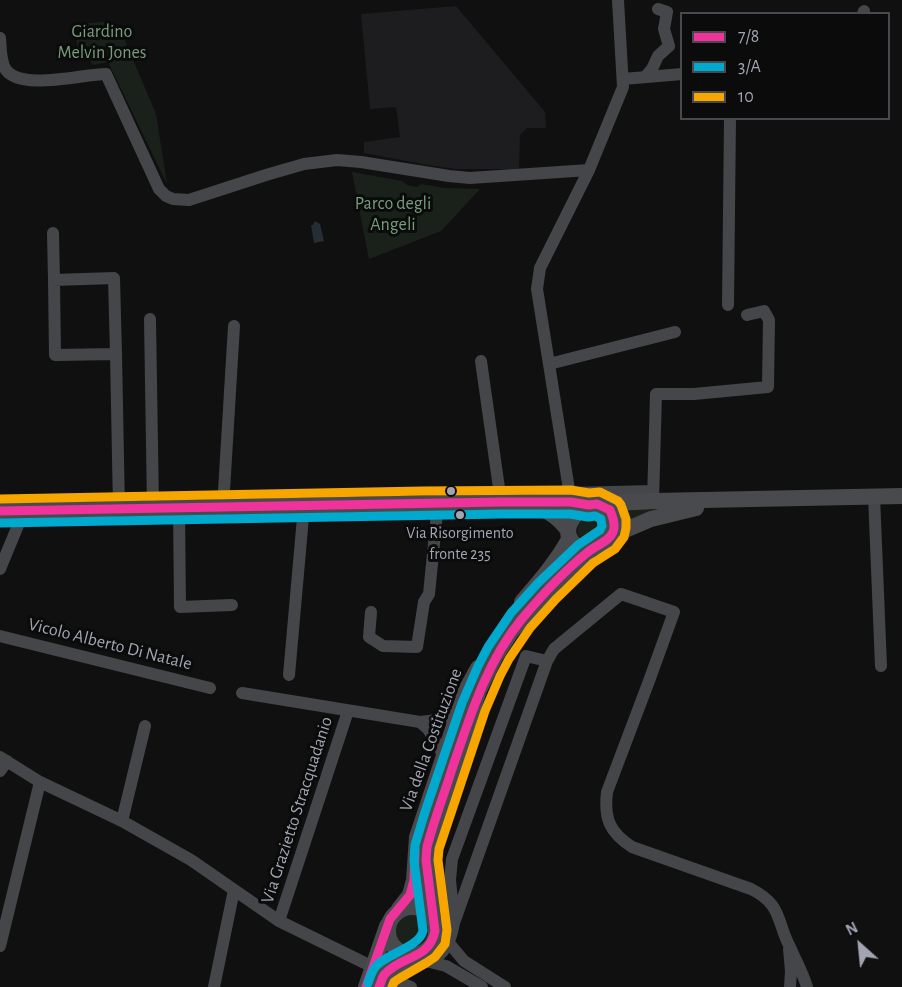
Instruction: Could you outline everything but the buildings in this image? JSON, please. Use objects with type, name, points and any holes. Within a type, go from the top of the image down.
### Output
[{"type":"main road","points":[[569,534],[569,523],[576,514],[593,505],[653,496],[753,500],[902,496]]},
{"type":"main road","points":[[0,512],[119,508],[519,503],[571,498],[610,510],[614,520],[613,532],[600,546],[579,547],[574,544],[561,521],[552,514],[540,508],[519,503]]},
{"type":"main road","points":[[609,537],[651,519],[677,512],[753,500]]},
{"type":"main road","name":"Via della Costituzione","points":[[399,909],[410,895],[414,880],[417,837],[466,690],[502,625],[559,558],[569,534]]},
{"type":"main road","name":"Via della Costituzione","points":[[441,923],[426,860],[427,847],[479,690],[495,657],[511,632],[556,580],[592,548]]},
{"type":"main road","points":[[366,987],[378,977],[418,956],[432,944],[441,923],[418,907],[399,909],[394,913],[388,925],[378,977]]},
{"type":"main road","points":[[388,925],[388,938],[391,944],[396,949],[418,956]]},
{"type":"street","points":[[618,0],[623,83],[589,170],[540,268],[537,289],[571,498],[653,496],[656,394],[694,394],[768,387],[769,320],[764,311],[747,315]]},
{"type":"street","points":[[648,73],[658,57],[669,46],[664,29],[667,12],[658,9]]},
{"type":"street","points":[[0,38],[4,65],[7,71],[15,77],[43,81],[106,74],[159,189],[178,200],[189,201],[304,164],[337,160],[470,178],[589,170]]},
{"type":"street","points":[[623,83],[648,73],[680,67]]},
{"type":"street","points":[[648,73],[680,74]]},
{"type":"street","points":[[623,83],[680,82]]},
{"type":"street","points":[[728,305],[730,120]]},
{"type":"street","points":[[53,233],[56,355],[116,354]]},
{"type":"street","points":[[54,280],[114,278],[119,508]]},
{"type":"street","points":[[150,319],[153,508]]},
{"type":"street","points":[[223,507],[234,327]]},
{"type":"street","points":[[549,363],[675,332]]},
{"type":"street","points":[[481,361],[501,502]]},
{"type":"street","points":[[874,496],[881,666]]},
{"type":"street","points":[[370,612],[369,637],[383,646],[417,647],[424,602],[429,594],[438,503]]},
{"type":"street","points":[[289,675],[304,506]]},
{"type":"street","points":[[179,508],[180,607],[232,606]]},
{"type":"street","points":[[0,569],[24,511]]},
{"type":"street","points":[[441,923],[520,739],[547,661],[554,649],[621,594],[674,612],[607,792],[605,810],[608,822],[621,840],[632,847],[759,893],[766,898],[780,920],[788,945],[807,987]]},
{"type":"street","name":"Vicolo Alberto Di Natale","points":[[0,636],[210,688]]},
{"type":"street","points":[[505,987],[464,961],[449,940],[441,923],[450,891],[452,859],[526,656],[547,661]]},
{"type":"street","points":[[242,693],[420,722],[438,720],[459,713]]},
{"type":"street","name":"Via Grazietto Stracquadanio","points":[[279,921],[348,711]]},
{"type":"street","points":[[420,722],[428,729],[444,756]]},
{"type":"street","points":[[122,821],[145,726]]},
{"type":"street","points":[[498,731],[520,739]]},
{"type":"street","points":[[2,763],[122,821],[191,860],[279,921],[378,977],[411,987]]},
{"type":"street","points":[[0,946],[40,782]]},
{"type":"street","points":[[214,987],[234,890]]},
{"type":"street","points":[[418,956],[440,956],[449,940]]},
{"type":"street","points":[[788,945],[790,987]]},
{"type":"street","points":[[418,956],[446,966],[482,987]]},
{"type":"shaded area","points":[[456,6],[545,112],[546,128],[527,128],[520,135],[519,169],[456,169],[364,153],[364,142],[400,137],[396,107],[370,109],[361,14]]},
{"type":"shaded area","points":[[315,221],[320,224],[324,241],[314,243],[311,225]]},
{"type":"green space","name":"Giardino Melvin Jones","points":[[110,21],[122,34],[156,114],[167,184],[108,62],[93,65],[88,57],[79,58],[74,25]]},
{"type":"green space","name":"Parco degli Angeli","points":[[352,172],[402,181],[407,185],[417,187],[421,184],[445,188],[480,189],[441,231],[369,259]]},
{"type":"green space","points":[[666,507],[621,526],[617,510]]},
{"type":"green space","points":[[591,514],[602,517],[604,522],[602,532],[595,538],[580,538],[577,530],[579,524]]},
{"type":"green space","points":[[431,862],[443,869],[440,890],[445,906],[444,916],[440,915]]},
{"type":"green space","points":[[411,913],[423,918],[428,930],[423,942],[411,947],[399,942],[394,930],[399,918]]},
{"type":"transit line","name":"10","points":[[0,499],[571,490],[600,492],[618,501],[626,519],[624,537],[615,549],[593,563],[530,628],[500,676],[485,711],[439,849],[438,860],[447,930],[445,944],[435,957],[394,982],[392,987]]},
{"type":"transit line","name":"7/8","points":[[0,511],[501,502],[571,502],[597,504],[610,510],[614,524],[611,535],[570,567],[553,584],[521,620],[489,672],[465,730],[427,847],[426,860],[435,931],[432,940],[421,952],[399,963],[384,975],[379,987]]},
{"type":"transit line","name":"3/A","points":[[0,523],[501,514],[570,514],[595,516],[601,519],[600,530],[578,545],[538,583],[511,613],[478,666],[462,703],[415,845],[414,861],[423,931],[410,946],[377,965],[368,983]]},
{"type":"transit line","name":"7/8","points":[[366,987],[390,919],[410,895],[414,880],[415,850]]},
{"type":"place","name":"Via Risorgimento fronte 235","points":[[460,515]]}]
